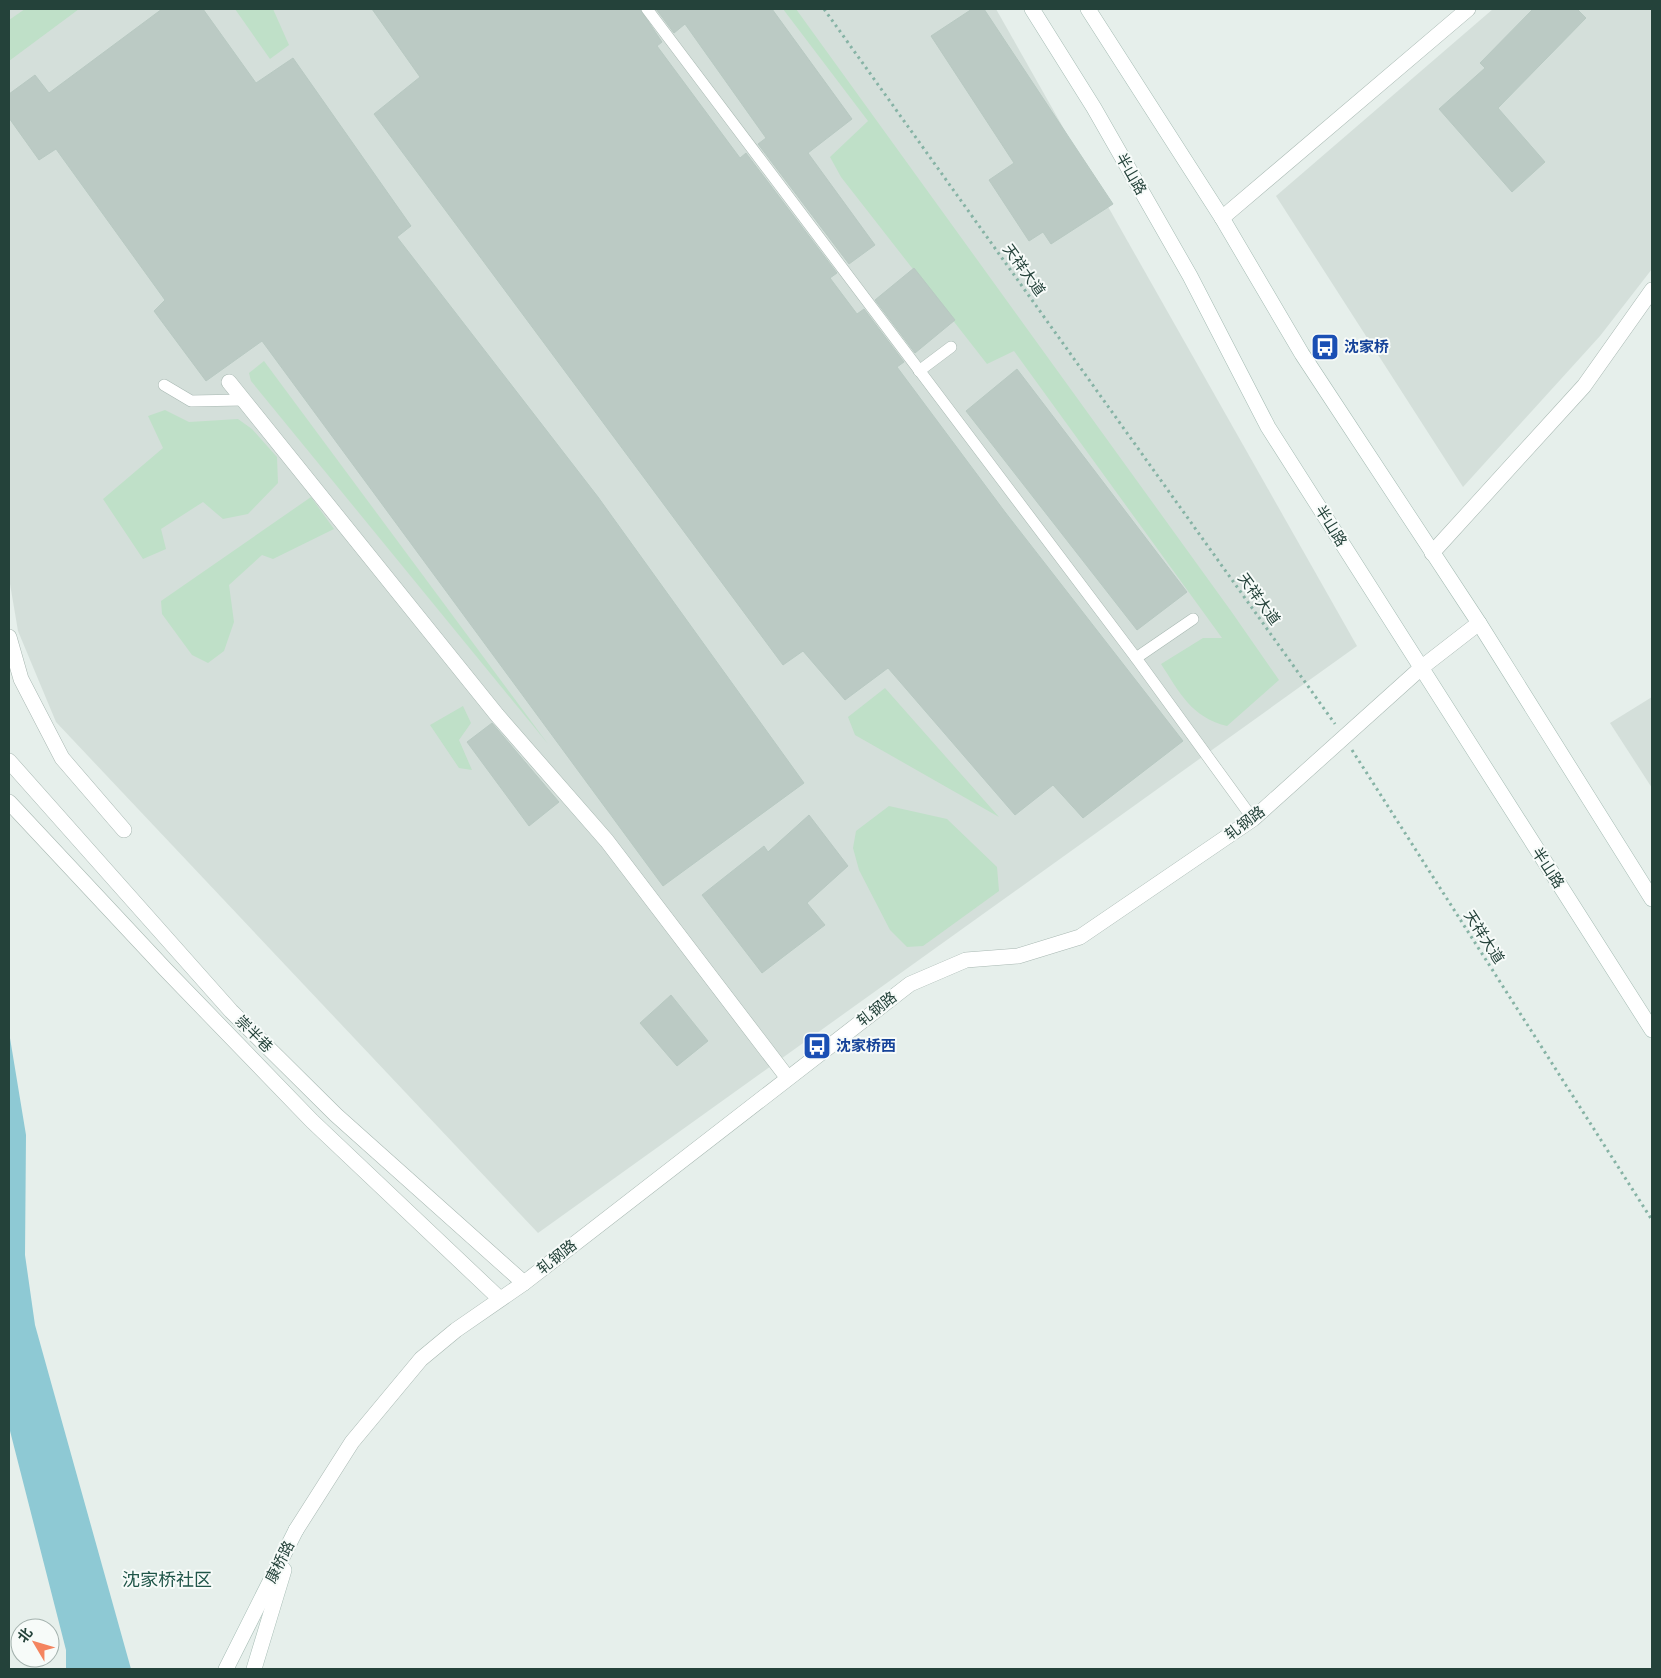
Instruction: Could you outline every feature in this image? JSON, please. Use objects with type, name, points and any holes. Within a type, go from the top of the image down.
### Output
[{"type":"street","name":"半山路","points":[[1032,9],[1094,108],[1190,276],[1268,427],[1652,1030]]},
{"type":"street","points":[[1088,9],[1222,218],[1302,354],[1479,623],[1652,899]]},
{"type":"street","points":[[1222,218],[1468,9]]},
{"type":"street","points":[[1432,553],[1584,386],[1652,290]]},
{"type":"street","points":[[229,382],[497,715],[607,841],[786,1077]]},
{"type":"street","name":"轧钢路","points":[[296,1530],[352,1442],[421,1359],[524,1283],[786,1077],[910,984],[966,960],[1018,956],[1080,936],[1253,819],[1421,668],[1479,623]]},
{"type":"street","points":[[9,637],[21,678],[62,758],[124,830]]},
{"type":"street","name":"崇半巷","points":[[10,762],[231,1011],[348,1126],[524,1283]]},
{"type":"street","name":"崇半巷","points":[[9,802],[166,970],[312,1121],[500,1299]]},
{"type":"street","name":"康桥路","points":[[226,1669],[296,1530]]},
{"type":"street","name":"康桥路","points":[[254,1669],[296,1530]]},
{"type":"lane","points":[[647,9],[1136,658],[1253,819]]},
{"type":"lane","points":[[919,371],[952,347]]},
{"type":"lane","points":[[164,385],[191,401],[242,400]]},
{"type":"lane","points":[[1136,658],[1193,619]]},
{"type":"path","name":"天祥大道","points":[[824,9],[1345,738],[1652,1220]]},
{"type":"shaded area","points":[[9,9],[996,9],[1357,646],[538,1233],[56,722],[18,631],[9,578]]},
{"type":"shaded area","points":[[1493,9],[1652,9],[1652,269],[1600,336],[1463,487],[1276,196]]},
{"type":"shaded area","points":[[1652,697],[1652,788],[1610,723]]},
{"type":"green space","points":[[25,9],[79,9],[9,61],[9,20]]},
{"type":"green space","points":[[235,9],[273,9],[289,45],[270,59]]},
{"type":"green space","points":[[783,9],[796,9],[1279,680],[1227,726],[1204,717],[1195,710],[1181,694],[1161,664],[1203,638],[1222,638],[1014,351],[987,364],[841,177],[830,157],[868,121]]},
{"type":"green space","points":[[264,361],[548,744],[251,381],[249,373]]},
{"type":"green space","points":[[165,410],[189,422],[238,419],[252,429],[277,457],[278,483],[248,514],[223,519],[203,502],[161,529],[166,549],[143,559],[103,499],[163,448],[148,416]]},
{"type":"green space","points":[[311,497],[334,529],[273,559],[262,555],[229,585],[234,622],[224,651],[208,663],[192,655],[162,614],[161,601]]},
{"type":"green space","points":[[885,688],[999,817],[855,735],[848,717]]},
{"type":"green space","points":[[463,706],[471,723],[459,740],[472,770],[459,768],[430,725]]},
{"type":"green space","points":[[889,806],[947,819],[997,867],[999,891],[923,946],[907,947],[890,930],[859,870],[853,848],[856,831]]},
{"type":"water","points":[[9,1032],[26,1135],[25,1255],[35,1325],[131,1669],[66,1669],[66,1650],[60,1627],[60,1618],[58,1618],[9,1427]]},
{"type":"building","points":[[162,9],[203,9],[256,83],[293,58],[411,226],[397,237],[598,497],[804,783],[663,886],[262,341],[206,381],[154,311],[165,300],[56,149],[39,160],[9,118],[9,94],[35,75],[49,93]]},
{"type":"building","points":[[372,9],[640,9],[662,42],[657,46],[740,158],[746,153],[837,273],[830,278],[857,314],[864,309],[904,362],[897,367],[1005,512],[1183,741],[1083,818],[1053,785],[1015,815],[888,668],[845,700],[803,651],[783,665],[374,114],[420,77]]},
{"type":"building","points":[[656,9],[772,9],[852,119],[808,153],[875,245],[849,264],[758,144],[766,138],[685,24],[674,33]]},
{"type":"building","points":[[972,9],[984,9],[1113,204],[1051,244],[1043,232],[1029,241],[989,180],[1014,163],[931,36]]},
{"type":"building","points":[[1533,9],[1577,9],[1586,18],[1498,108],[1545,162],[1512,192],[1439,109],[1485,68],[1480,63]]},
{"type":"building","points":[[914,268],[955,320],[915,353],[875,300]]},
{"type":"building","points":[[1017,369],[1187,592],[1137,630],[966,411]]},
{"type":"building","points":[[492,723],[559,802],[529,826],[467,742]]},
{"type":"building","points":[[809,815],[848,866],[807,903],[825,925],[762,973],[702,895],[764,846],[768,852]]},
{"type":"building","points":[[671,995],[708,1041],[677,1066],[640,1023]]},
{"type":"place","name":"沈家桥","points":[[1325,347]]},
{"type":"place","name":"沈家桥西","points":[[817,1046]]},
{"type":"district","name":"沈家桥社区","points":[[167,1580]]}]
